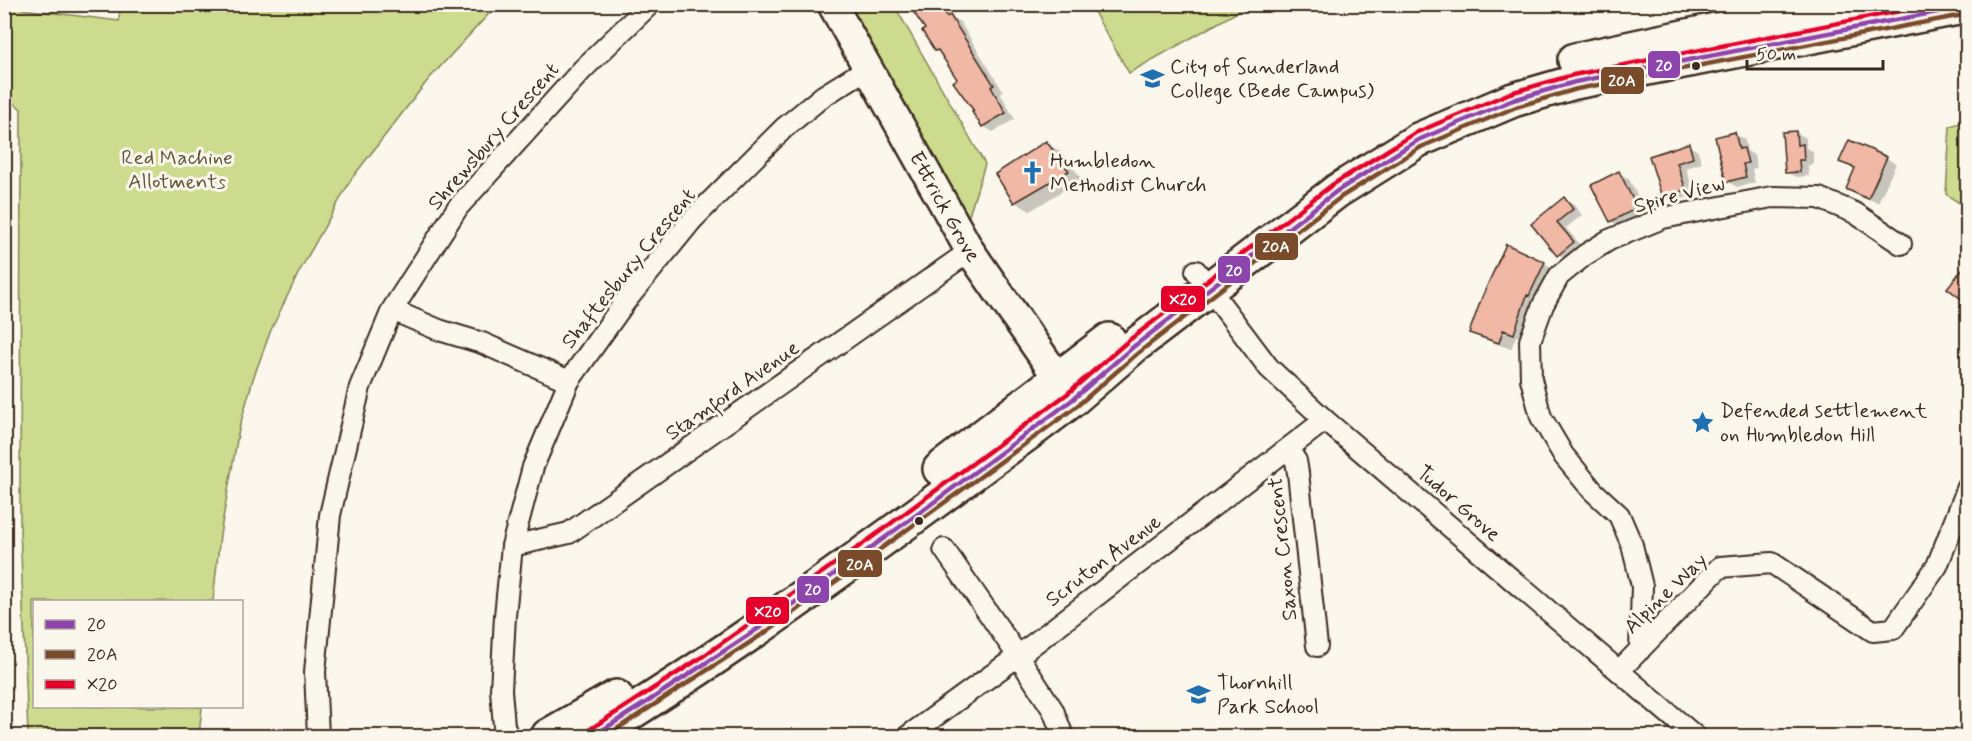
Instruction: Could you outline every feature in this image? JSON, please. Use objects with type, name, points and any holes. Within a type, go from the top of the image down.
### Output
[{"type":"highway","points":[[548,736],[650,676],[747,611],[897,502],[1133,347],[1203,280],[1336,165],[1422,114],[1500,83],[1571,61],[1838,4]]},
{"type":"highway","points":[[1203,280],[1418,140],[1513,100],[1575,82],[1968,6]]},
{"type":"highway","points":[[592,736],[660,696],[759,628],[1066,390]]},
{"type":"street","name":"Shrewsbury Crescent","points":[[318,736],[315,672],[330,515],[360,387],[392,309],[458,207],[583,69],[650,4]]},
{"type":"street","name":"Ettrick Grove","points":[[832,4],[970,251],[1066,390]]},
{"type":"street","name":"Shaftesbury Crescent","points":[[508,736],[504,726],[501,690],[505,616],[513,546],[533,467],[569,381],[626,302],[693,219],[784,128],[823,96],[868,68]]},
{"type":"street","name":"Spire View","points":[[1640,650],[1642,586],[1632,545],[1619,515],[1593,491],[1564,456],[1541,417],[1532,379],[1530,341],[1543,305],[1559,276],[1585,255],[1609,240],[1663,219],[1772,197],[1819,198],[1855,213],[1901,244]]},
{"type":"street","name":"Stamford Avenue","points":[[513,546],[569,533],[970,251]]},
{"type":"street","name":"Tudor Grove","points":[[1203,280],[1269,368],[1325,420],[1695,736]]},
{"type":"street","points":[[392,309],[439,330],[483,343],[569,381]]},
{"type":"street","name":"Scruton Avenue","points":[[908,736],[1018,656],[1325,420]]},
{"type":"street","name":"Saxon Crescent","points":[[1288,449],[1296,461],[1298,473],[1317,646]]},
{"type":"street","name":"Alpine Way","points":[[1619,671],[1720,567],[1772,563],[1873,631],[1893,629],[1937,566],[1968,487]]},
{"type":"street","points":[[944,549],[1053,710],[1063,736]]},
{"type":"green space","name":"Red Machine Allotments","points":[[5,5],[22,5],[22,9],[119,21],[120,5],[497,5],[428,80],[352,178],[299,272],[271,330],[253,379],[239,429],[220,535],[213,600],[33,600],[33,708],[202,708],[199,736],[28,736],[20,527],[21,109],[5,96]]},
{"type":"green space","points":[[832,5],[894,5],[985,164],[962,238]]},
{"type":"green space","points":[[1090,5],[1250,5],[1129,73]]},
{"type":"green space","points":[[1968,121],[1967,208],[1946,194],[1950,126]]},
{"type":"building","points":[[908,4],[940,4],[947,17],[950,15],[994,85],[991,87],[1006,113],[982,127],[972,112],[974,111],[953,82],[957,79],[938,50],[935,51],[922,31],[925,29]]},
{"type":"building","points":[[1796,131],[1797,145],[1803,144],[1804,160],[1799,160],[1800,172],[1785,173],[1782,132]]},
{"type":"building","points":[[1735,132],[1739,149],[1744,148],[1748,163],[1743,164],[1746,177],[1726,182],[1715,137]]},
{"type":"building","points":[[1849,140],[1887,157],[1868,199],[1846,189],[1855,168],[1839,162]]},
{"type":"building","name":"Humbledon Methodist Church","points":[[1046,141],[1069,171],[1014,203],[995,174]]},
{"type":"building","points":[[1689,143],[1693,158],[1677,163],[1686,190],[1662,197],[1649,156]]},
{"type":"building","points":[[1619,171],[1637,208],[1610,222],[1591,185]]},
{"type":"building","points":[[1564,197],[1573,209],[1557,222],[1574,242],[1557,256],[1531,224]]},
{"type":"building","points":[[1506,244],[1545,262],[1529,296],[1527,295],[1514,334],[1503,330],[1499,343],[1469,333],[1482,297]]},
{"type":"building","points":[[1968,262],[1968,304],[1947,288]]},
{"type":"transit line","name":"X20","points":[[589,730],[702,657],[867,541],[1067,394],[1128,341],[1332,185],[1415,133],[1510,93],[1573,75],[1936,4]]},
{"type":"transit line","name":"20","points":[[593,736],[762,626],[926,508],[1072,400],[1133,347],[1337,191],[1418,140],[1513,100],[1575,82],[1968,6]]},
{"type":"transit line","name":"20A","points":[[606,736],[766,632],[1077,406],[1138,353],[1341,197],[1421,147],[1516,107],[1577,89],[1968,14]]},
{"type":"place","name":"City of Sunderland College (Bede Campus)","points":[[1152,78]]},
{"type":"place","name":"Humbledon Methodist Church","points":[[1032,172]]},
{"type":"place","name":"Defended settlement on Humbledon Hill","points":[[1702,422]]},
{"type":"place","name":"Thornhill Park School","points":[[1199,694]]}]
